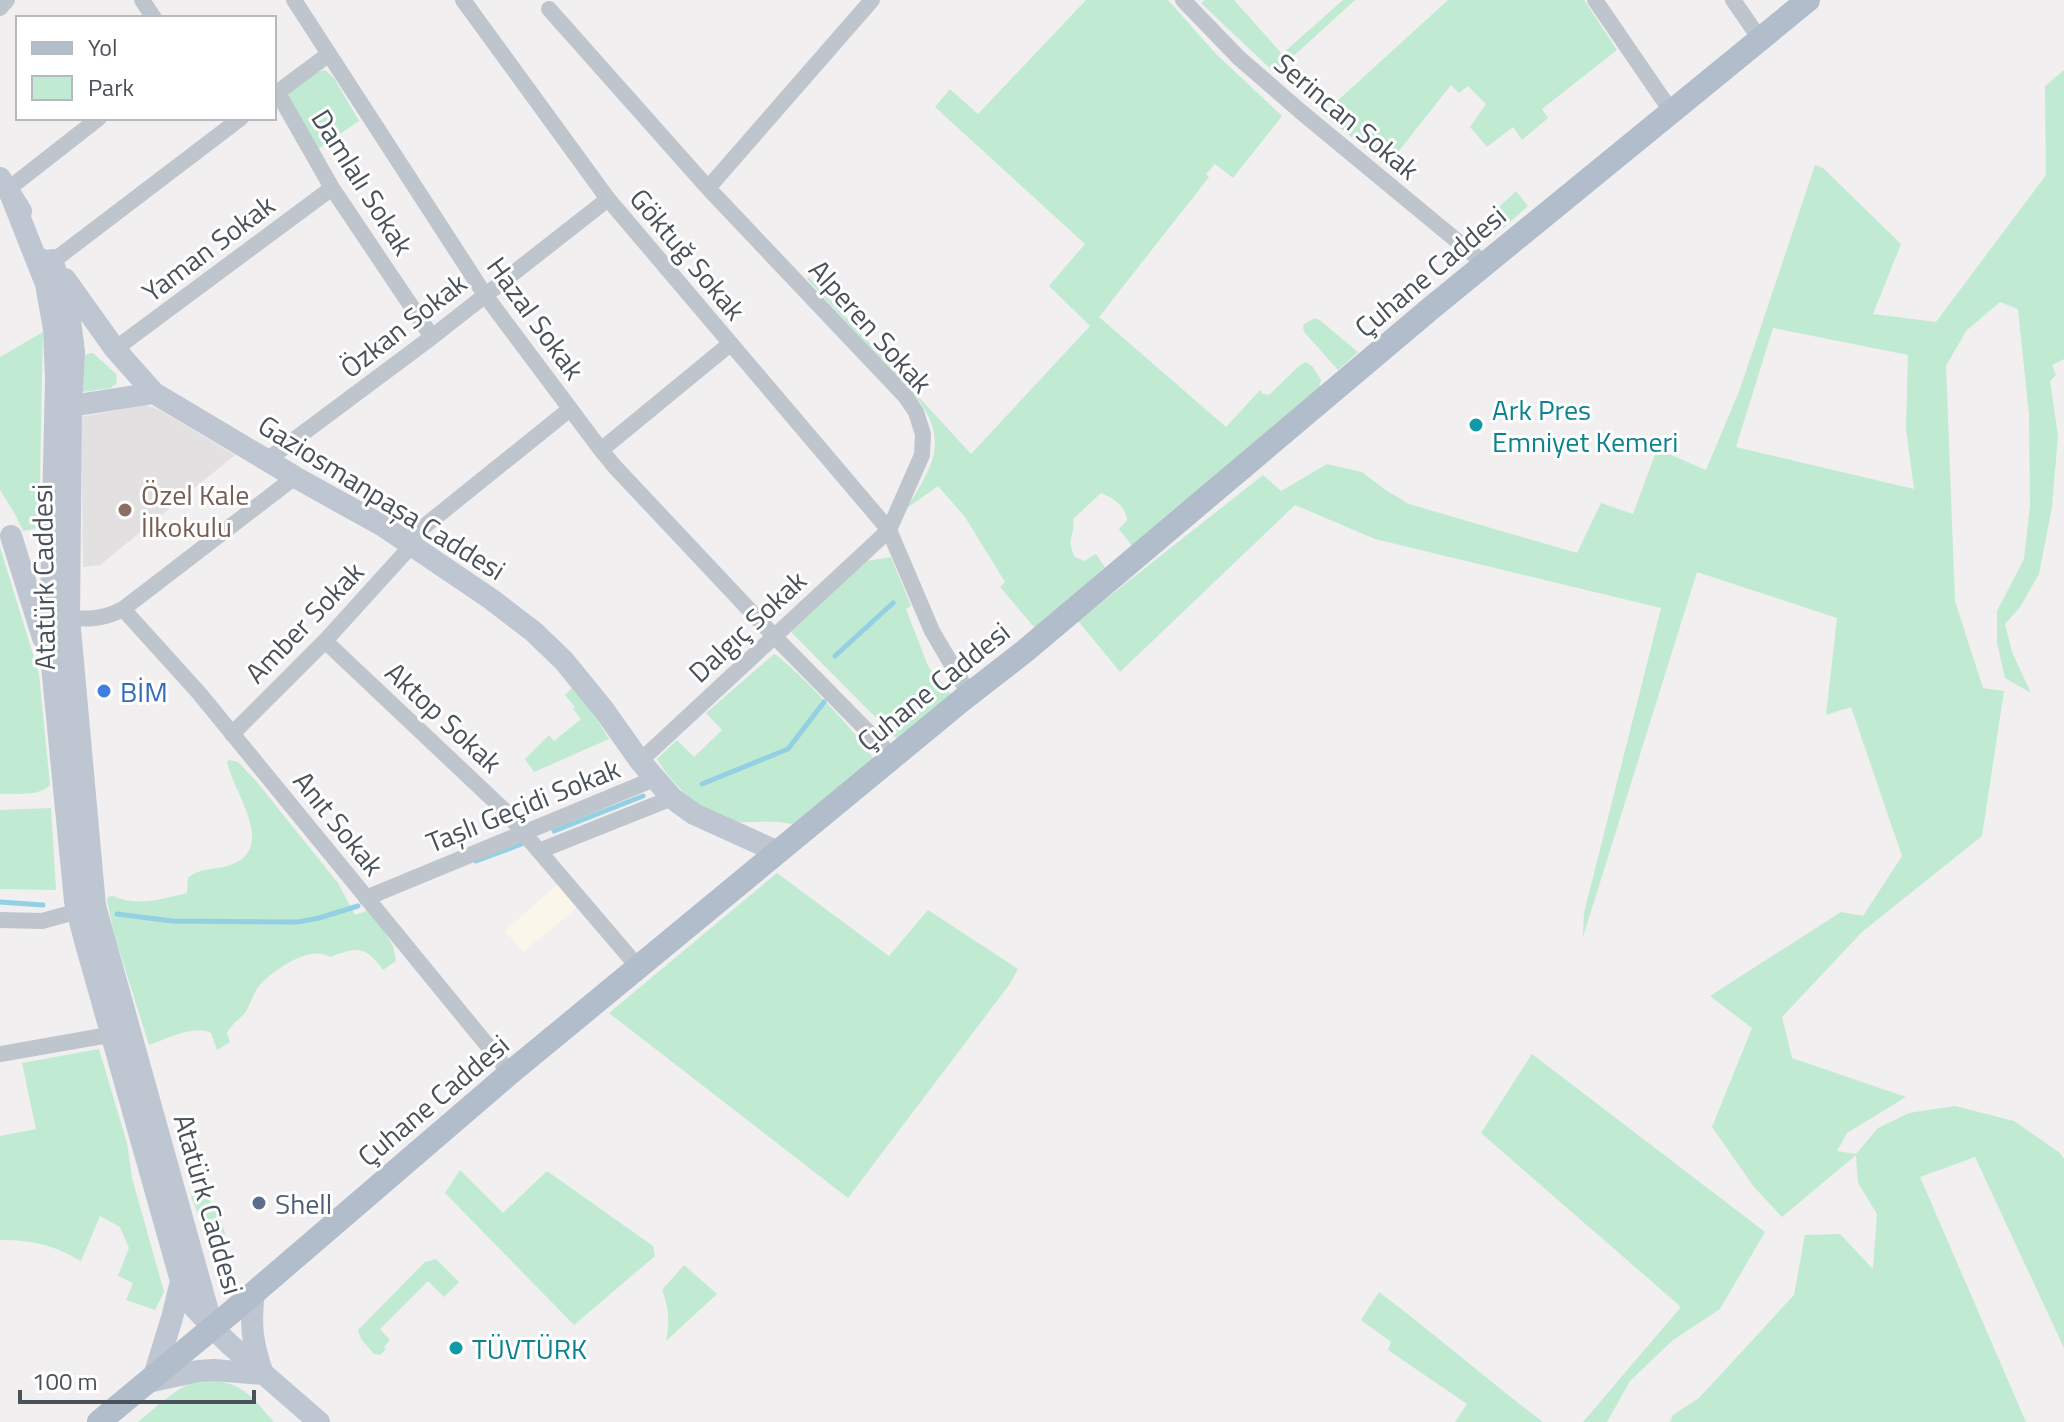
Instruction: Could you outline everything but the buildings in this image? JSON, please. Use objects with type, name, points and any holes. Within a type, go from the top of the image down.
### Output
[{"type":"main road","name":"Çuhane Caddesi","points":[[99,1422],[510,1073],[1025,651],[1485,264],[1808,0]]},
{"type":"main road","name":"Atatürk Caddesi","points":[[6,189],[46,284],[54,329],[60,617],[86,909]]},
{"type":"main road","name":"Atatürk Caddesi","points":[[6,189],[53,261],[71,326],[74,352],[60,571]]},
{"type":"main road","name":"Gaziosmanpaşa Caddesi","points":[[53,261],[115,349],[154,393],[409,543],[491,599],[553,649],[586,686],[647,770],[672,798],[694,814],[778,852]]},
{"type":"main road","points":[[71,406],[154,393]]},
{"type":"main road","points":[[5,527],[29,565],[36,569],[60,571]]},
{"type":"main road","points":[[5,527],[53,671]]},
{"type":"main road","name":"Atatürk Caddesi","points":[[60,617],[53,671],[86,909],[181,1281],[189,1302],[212,1327]]},
{"type":"main road","name":"Atatürk Caddesi","points":[[120,1033],[212,1327]]},
{"type":"main road","points":[[181,1281],[172,1318],[150,1379],[214,1370],[263,1374]]},
{"type":"main road","points":[[254,1292],[251,1326],[263,1374]]},
{"type":"main road","points":[[212,1327],[319,1422]]},
{"type":"street","points":[[0,8],[7,0]]},
{"type":"street","name":"Hazal Sokak","points":[[294,0],[485,295],[601,450],[774,636],[893,757]]},
{"type":"street","name":"Göktuğ Sokak","points":[[463,0],[608,199],[889,530]]},
{"type":"street","points":[[708,188],[872,0]]},
{"type":"street","name":"Serincan Sokak","points":[[1183,0],[1249,67],[1485,264]]},
{"type":"street","points":[[1595,0],[1671,111]]},
{"type":"street","points":[[1733,0],[1760,39]]},
{"type":"street","name":"Alperen Sokak","points":[[549,9],[708,188],[905,396],[916,412],[923,434],[922,455],[889,530]]},
{"type":"street","points":[[276,94],[329,54]]},
{"type":"street","name":"Damlalı Sokak","points":[[276,94],[332,188],[432,337]]},
{"type":"street","points":[[6,189],[96,120]]},
{"type":"street","points":[[32,251],[53,261],[230,121]]},
{"type":"street","name":"Yaman Sokak","points":[[115,349],[332,188]]},
{"type":"street","name":"Özkan Sokak","points":[[267,460],[432,337],[608,199]]},
{"type":"street","points":[[601,450],[730,344]]},
{"type":"street","name":"Amber Sokak","points":[[232,734],[325,641],[409,543],[570,409]]},
{"type":"street","points":[[60,617],[82,620],[101,618],[123,609],[295,477]]},
{"type":"street","points":[[889,530],[932,631],[969,694]]},
{"type":"street","name":"Dalgıç Sokak","points":[[647,770],[774,636],[889,530]]},
{"type":"street","name":"Anıt Sokak","points":[[123,609],[232,734],[510,1073]]},
{"type":"street","name":"Aktop Sokak","points":[[325,641],[504,810],[638,967]]},
{"type":"street","name":"Taşlı Geçidi Sokak","points":[[366,898],[525,833],[647,770]]},
{"type":"street","points":[[539,851],[672,798]]},
{"type":"street","points":[[0,920],[42,921],[86,909]]},
{"type":"street","points":[[0,1054],[120,1033]]},
{"type":"shaded area","name":"Özel Kale İlkokulu","points":[[144,405],[156,408],[235,455],[100,565],[83,567],[81,417]]},
{"type":"shaded area","points":[[559,883],[579,906],[523,952],[505,931]]},
{"type":"green space","points":[[1086,0],[1168,0],[1216,54],[1282,116],[1233,178],[1215,164],[1206,174],[1209,177],[1099,317],[1226,427],[1260,390],[1269,395],[1306,362],[1321,380],[1319,388],[1132,546],[1119,529],[1127,520],[1124,511],[1114,500],[1101,493],[1073,519],[1071,546],[1075,557],[1084,561],[1096,554],[1105,567],[1040,628],[1033,626],[1000,587],[1005,582],[965,517],[938,486],[907,508],[933,456],[935,443],[928,416],[919,401],[807,279],[809,277],[971,454],[1090,326],[1049,286],[1085,244],[935,107],[950,89],[978,114]]},
{"type":"green space","points":[[1205,0],[1234,0],[1282,54],[1343,0],[1355,0],[1275,73],[1201,3]]},
{"type":"green space","points":[[1448,0],[1584,0],[1617,50],[1542,109],[1548,118],[1522,140],[1513,127],[1487,147],[1470,127],[1486,104],[1468,86],[1459,93],[1451,85],[1387,166],[1323,114]]},
{"type":"green space","points":[[325,70],[334,78],[359,121],[318,149],[288,97],[289,93]]},
{"type":"green space","points":[[2064,70],[2064,359],[2052,365],[2056,375],[2050,381],[2058,436],[2052,507],[2039,574],[2020,607],[2005,624],[2012,652],[2031,693],[2005,678],[1997,643],[1997,611],[2024,559],[2030,505],[2029,415],[2018,309],[2000,302],[1966,331],[1946,366],[1955,601],[1983,688],[2004,691],[1982,836],[1862,932],[1782,1017],[1792,1058],[1906,1097],[1847,1133],[1837,1151],[1856,1154],[1878,1128],[1909,1113],[1955,1106],[2014,1121],[2060,1153],[2064,1159],[2064,1348],[1975,1157],[1920,1177],[2026,1422],[1670,1422],[1673,1415],[1699,1398],[1794,1295],[1805,1235],[1840,1234],[1873,1269],[1877,1214],[1858,1183],[1856,1155],[1782,1217],[1754,1187],[1712,1127],[1752,1028],[1710,996],[1841,912],[1863,916],[1902,856],[1851,707],[1826,715],[1837,618],[1697,572],[1583,937],[1584,913],[1661,608],[1375,539],[1295,505],[1120,672],[1078,621],[1263,475],[1281,491],[1327,464],[1362,472],[1409,504],[1577,553],[1601,503],[1633,514],[1657,449],[1706,470],[1740,389],[1815,165],[1823,168],[1901,244],[1873,314],[1936,322],[2046,175],[2045,86]],"holes":[[[1773,328],[1908,355],[1906,429],[1914,489],[1736,447]]]},
{"type":"green space","points":[[1516,191],[1528,206],[1495,235],[1490,223],[1492,217]]},
{"type":"green space","points":[[1315,318],[1358,352],[1338,370],[1305,333],[1304,324]]},
{"type":"green space","points":[[43,332],[39,528],[23,531],[0,490],[0,357]]},
{"type":"green space","points":[[93,353],[116,374],[116,384],[110,388],[83,392],[82,358]]},
{"type":"green space","points":[[0,547],[39,674],[50,785],[33,793],[0,794]]},
{"type":"green space","points":[[891,557],[911,606],[906,609],[928,666],[951,694],[898,740],[791,632],[867,561]]},
{"type":"green space","points":[[774,654],[826,703],[873,758],[795,825],[723,820],[690,798],[657,759],[677,740],[694,757],[722,730],[706,713]]},
{"type":"green space","points":[[572,688],[588,705],[609,739],[534,772],[525,759],[549,735],[554,741],[581,719],[565,695]]},
{"type":"green space","points":[[227,761],[238,762],[256,781],[338,883],[355,915],[371,909],[393,946],[396,961],[383,970],[371,956],[360,950],[330,957],[312,954],[302,957],[273,973],[259,986],[246,1011],[227,1033],[230,1042],[217,1050],[211,1033],[196,1030],[149,1045],[115,937],[108,897],[141,901],[187,893],[188,878],[193,874],[235,863],[247,854],[252,843],[252,830],[230,773]]},
{"type":"green space","points":[[51,808],[56,890],[0,889],[0,810]]},
{"type":"green space","points":[[777,873],[889,956],[928,910],[1018,969],[848,1198],[609,1013]]},
{"type":"green space","points":[[99,1049],[127,1143],[132,1178],[164,1292],[155,1310],[126,1300],[133,1283],[118,1276],[129,1248],[120,1227],[100,1216],[81,1261],[42,1244],[0,1240],[0,1136],[36,1129],[22,1063]]},
{"type":"green space","points":[[1532,1054],[1765,1232],[1720,1309],[1673,1340],[1630,1381],[1607,1422],[1583,1422],[1681,1307],[1481,1133]]},
{"type":"green space","points":[[460,1170],[503,1213],[547,1171],[653,1246],[655,1256],[574,1325],[445,1193]]},
{"type":"green space","points":[[201,1193],[209,1199],[224,1230],[225,1245],[215,1253],[191,1197]]},
{"type":"green space","points":[[436,1259],[459,1282],[444,1297],[428,1281],[380,1329],[390,1340],[380,1355],[374,1354],[361,1339],[358,1330],[425,1262]]},
{"type":"green space","points":[[684,1265],[717,1294],[666,1341],[668,1315],[662,1290]]},
{"type":"green space","points":[[1379,1292],[1543,1422],[1455,1422],[1467,1404],[1388,1350],[1391,1342],[1361,1320]]},
{"type":"green space","points":[[202,1379],[236,1386],[274,1422],[138,1422],[176,1391]]},
{"type":"waterway","points":[[835,656],[893,603]]},
{"type":"waterway","points":[[702,784],[788,749],[824,702]]},
{"type":"waterway","points":[[554,831],[643,796]]},
{"type":"waterway","points":[[476,861],[524,843]]},
{"type":"waterway","points":[[0,902],[43,905]]},
{"type":"waterway","points":[[117,914],[172,921],[298,922],[358,906]]},
{"type":"place","name":"Ark Pres Emniyet Kemeri","points":[[1476,425]]},
{"type":"place","name":"Özel Kale İlkokulu","points":[[125,510]]},
{"type":"place","name":"BİM","points":[[104,691]]},
{"type":"place","name":"Shell","points":[[259,1203]]},
{"type":"place","name":"TÜVTÜRK","points":[[456,1348]]}]
